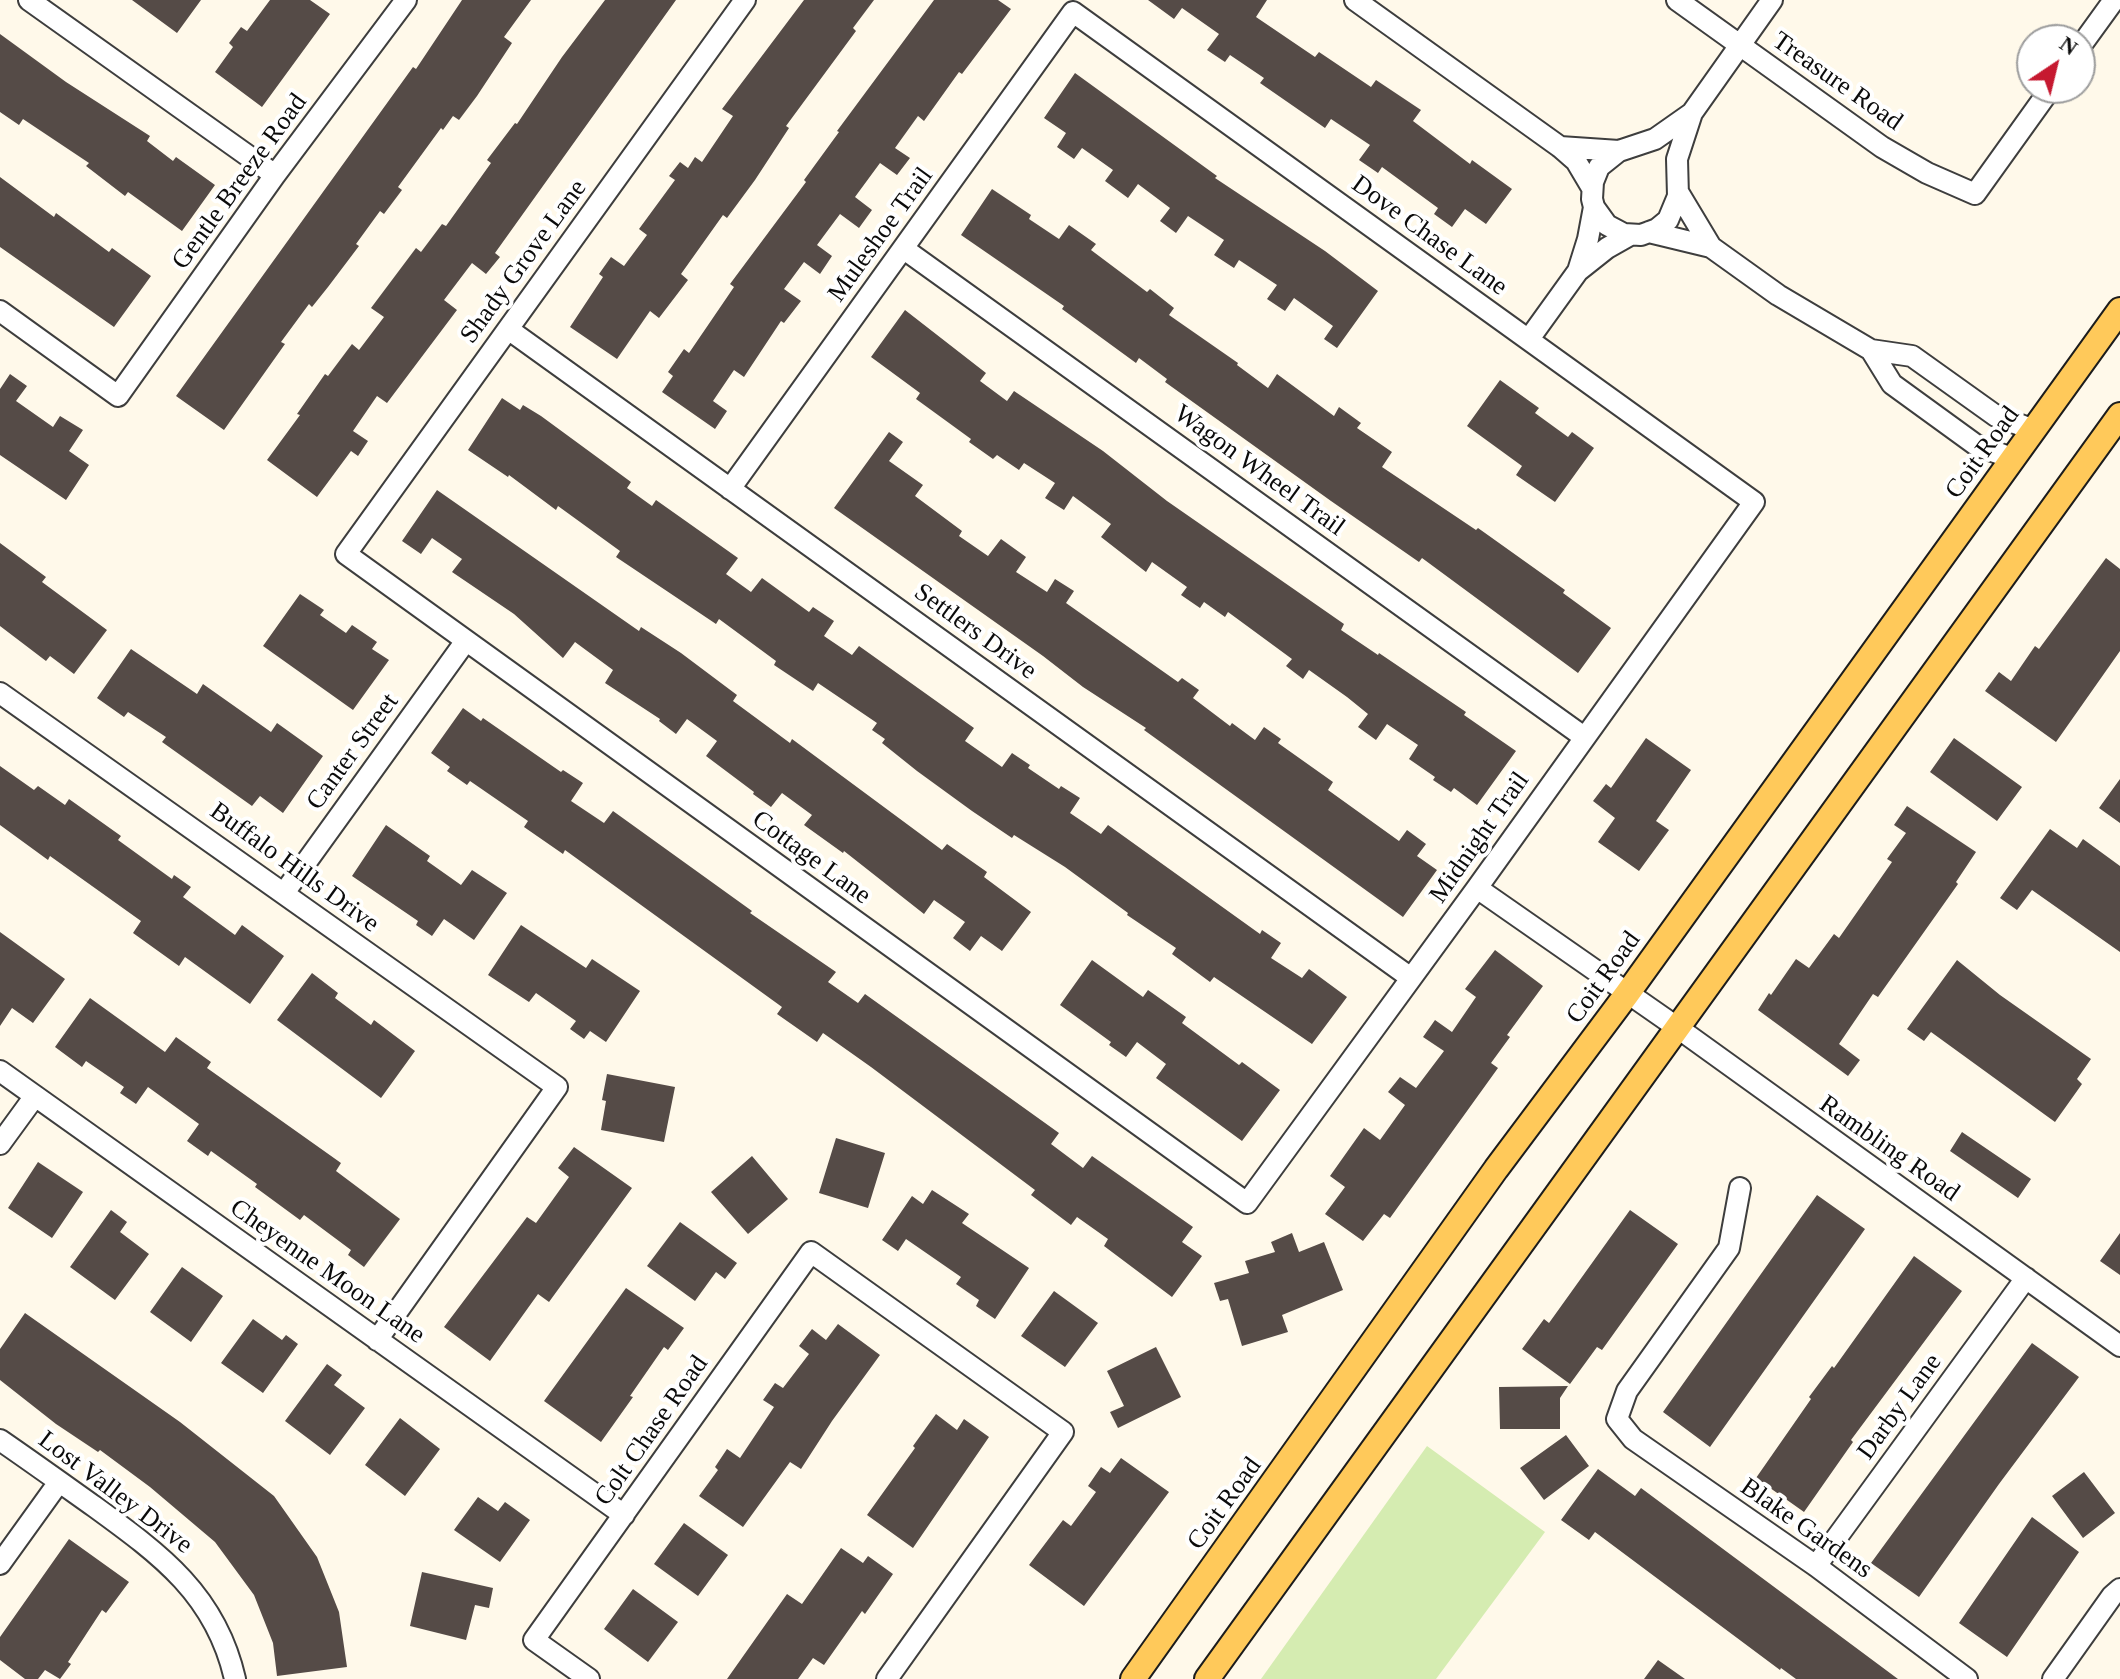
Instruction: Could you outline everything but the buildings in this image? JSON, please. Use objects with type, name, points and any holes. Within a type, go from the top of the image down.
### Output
[{"type":"main road","name":"Coit Road","points":[[1133,1679],[1496,1169],[1627,994],[2120,310]]},
{"type":"main road","points":[[1207,1679],[2120,415]]},
{"type":"street","points":[[29,0],[275,175]]},
{"type":"street","name":"Gentle Breeze Road","points":[[0,311],[118,396],[275,175],[406,0]]},
{"type":"street","name":"Shady Grove Lane","points":[[346,554],[745,0]]},
{"type":"street","points":[[1355,0],[1576,161],[1607,225],[1711,247]]},
{"type":"street","name":"Treasure Road","points":[[1677,0],[1889,152],[1934,177],[1975,194],[2040,104]]},
{"type":"street","points":[[1529,339],[1578,271],[1607,248],[1668,220],[1675,207],[1677,159],[1692,113],[1772,0]]},
{"type":"street","points":[[2096,25],[2114,0]]},
{"type":"street","name":"Muleshoe Trail","points":[[730,489],[1073,12]]},
{"type":"street","name":"Dove Chase Lane","points":[[1073,12],[1754,502]]},
{"type":"street","points":[[1578,271],[1588,239],[1599,167],[1609,157],[1655,139],[1692,113]]},
{"type":"street","points":[[1560,147],[1647,151],[1662,158],[1672,171],[1677,189],[1711,247],[1784,299],[1871,350],[1912,356],[1996,416],[2034,430]]},
{"type":"street","name":"Wagon Wheel Trail","points":[[904,249],[1584,737]]},
{"type":"street","name":"Settlers Drive","points":[[508,329],[1411,978]]},
{"type":"street","points":[[1871,350],[1892,384],[1976,445],[2014,459]]},
{"type":"street","name":"Midnight Trail","points":[[1247,1203],[1754,502]]},
{"type":"street","name":"Cottage Lane","points":[[346,554],[1247,1203]]},
{"type":"street","name":"Canter Street","points":[[284,893],[465,642]]},
{"type":"street","name":"Buffalo Hills Drive","points":[[0,693],[557,1087],[377,1340]]},
{"type":"street","name":"Rambling Road","points":[[1477,888],[1678,1028],[2120,1346]]},
{"type":"street","name":"Cheyenne Moon Lane","points":[[0,1071],[624,1515]]},
{"type":"street","points":[[0,1144],[35,1096]]},
{"type":"street","name":"Blake Gardens","points":[[1740,1188],[1729,1248],[1627,1391],[1617,1419],[1633,1439],[1816,1566],[1967,1679]]},
{"type":"street","name":"Colt Chase Road","points":[[589,1679],[534,1640],[811,1252],[1063,1432],[896,1676]]},
{"type":"street","name":"Darby Lane","points":[[1816,1566],[2026,1278]]},
{"type":"street","name":"Lost Valley Drive","points":[[0,1440],[145,1543],[183,1578],[218,1631],[235,1679]]},
{"type":"street","points":[[0,1564],[59,1482]]},
{"type":"street","points":[[2053,1679],[2120,1589]]},
{"type":"green space","points":[[1427,1446],[1545,1532],[1436,1679],[1261,1679]]}]
